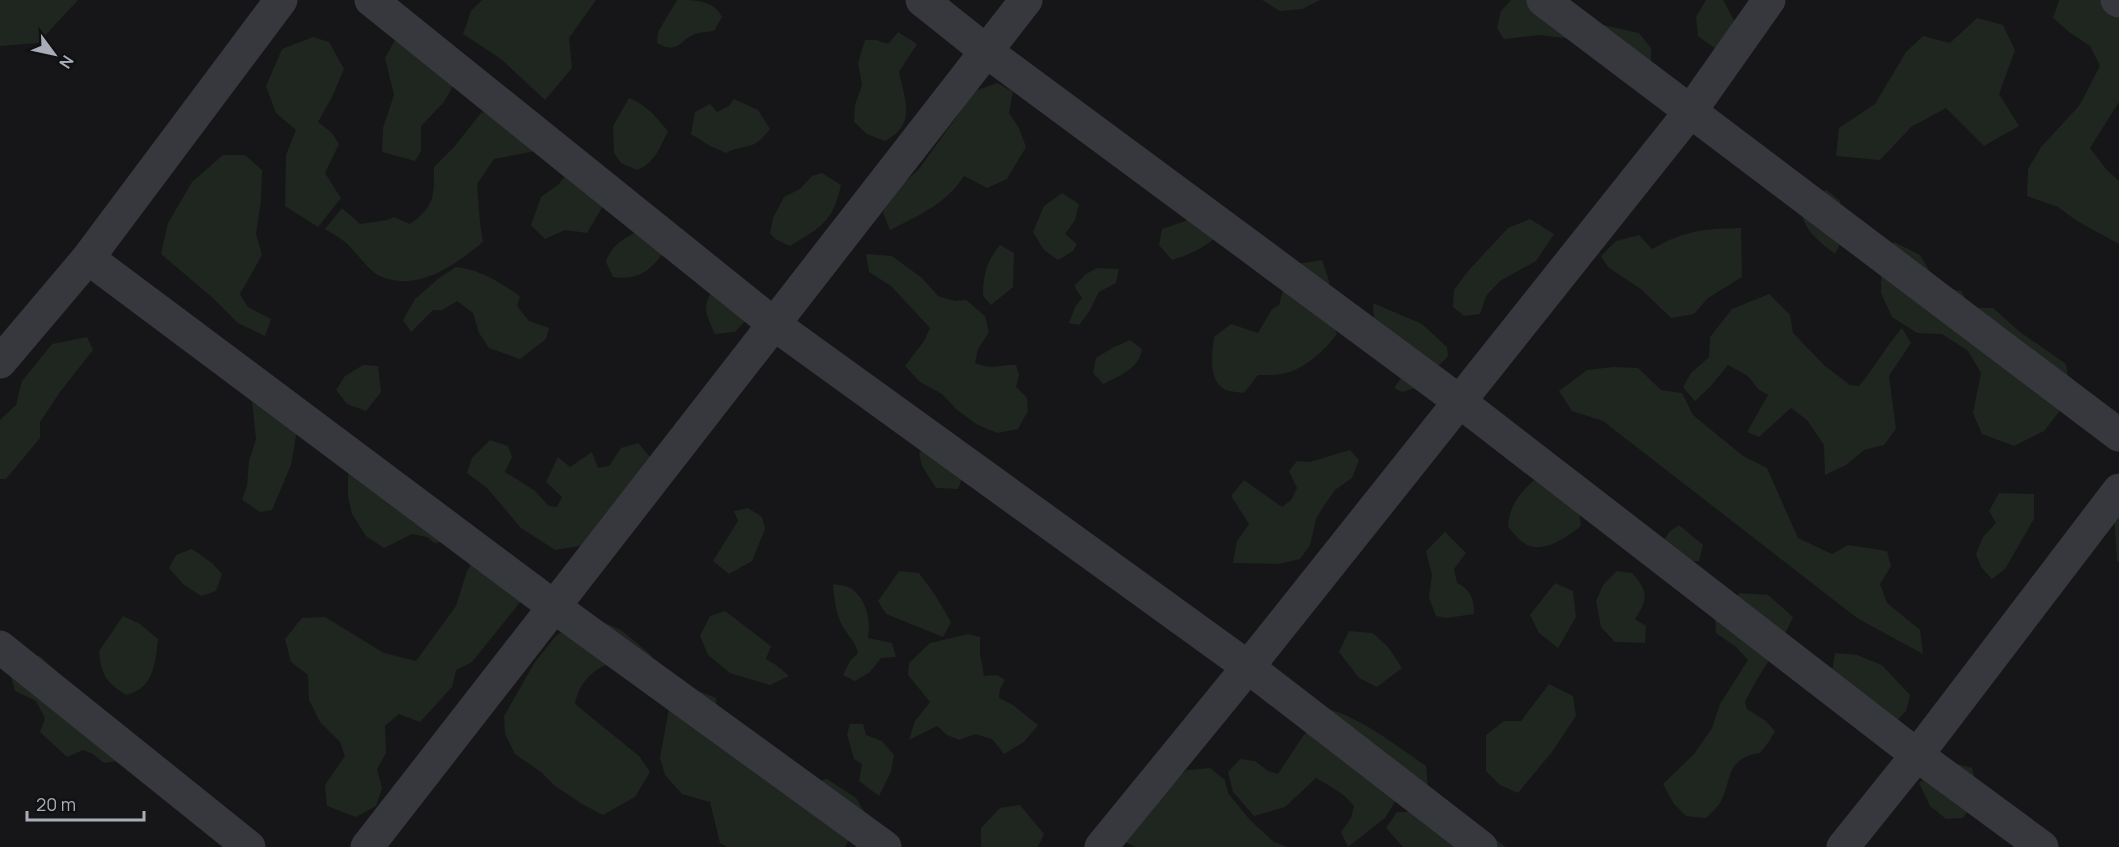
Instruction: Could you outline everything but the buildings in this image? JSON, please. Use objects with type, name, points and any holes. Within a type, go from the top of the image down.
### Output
[{"type":"street","points":[[3,352],[88,258],[281,0]]},
{"type":"street","points":[[370,0],[774,325],[1248,667],[1481,847]]},
{"type":"street","points":[[922,0],[986,51],[1459,401],[1917,755],[2042,847]]},
{"type":"street","points":[[367,847],[1026,0]]},
{"type":"street","points":[[1543,0],[2119,435]]},
{"type":"street","points":[[1101,847],[1248,667],[1690,112],[1768,0]]},
{"type":"street","points":[[88,258],[553,606],[885,847]]},
{"type":"street","points":[[1843,847],[1917,755],[2119,490]]},
{"type":"street","points":[[0,647],[249,847]]},
{"type":"shaded area","points":[[0,0],[78,0],[38,43],[0,46]]},
{"type":"shaded area","points":[[482,0],[596,0],[569,38],[572,68],[545,100],[501,59],[463,34],[471,11]]},
{"type":"shaded area","points":[[677,0],[709,4],[719,11],[722,17],[714,31],[695,34],[678,46],[670,48],[657,43],[658,32]]},
{"type":"shaded area","points":[[1262,0],[1320,0],[1302,9],[1280,11]]},
{"type":"shaded area","points":[[1511,0],[1568,0],[1586,21],[1639,33],[1651,48],[1651,60],[1634,71],[1590,41],[1539,35],[1504,39],[1497,28],[1501,11]]},
{"type":"shaded area","points":[[1706,0],[1723,0],[1735,22],[1717,50],[1698,36],[1696,17]]},
{"type":"shaded area","points":[[2059,0],[2119,0],[2119,102],[2090,148],[2106,169],[2119,181],[2119,244],[2077,221],[2058,207],[2027,196],[2028,169],[2041,147],[2079,106],[2100,66],[2090,46],[2053,18]]},
{"type":"shaded area","points":[[1977,18],[2003,25],[2015,50],[1999,94],[2019,126],[1984,146],[1946,108],[1911,127],[1880,160],[1836,156],[1839,128],[1875,104],[1906,52],[1923,36],[1950,43]]},
{"type":"shaded area","points":[[898,32],[917,44],[899,72],[906,102],[905,119],[902,127],[885,141],[867,134],[854,122],[855,105],[862,85],[858,63],[865,40],[876,40],[888,44]]},
{"type":"shaded area","points":[[399,33],[460,73],[444,102],[421,126],[421,151],[415,161],[382,152],[383,128],[394,95],[385,58]]},
{"type":"shaded area","points":[[313,37],[329,42],[344,69],[318,122],[332,133],[339,144],[325,173],[341,198],[318,227],[285,206],[286,155],[296,130],[276,113],[266,86],[282,49]]},
{"type":"shaded area","points":[[997,83],[1013,92],[1009,113],[1019,128],[1026,147],[1007,179],[987,188],[964,176],[940,202],[890,230],[883,212],[899,187],[919,169],[975,91]]},
{"type":"shaded area","points":[[629,98],[646,108],[668,131],[653,159],[637,170],[621,163],[614,153],[613,126]]},
{"type":"shaded area","points":[[734,99],[758,110],[770,129],[758,141],[750,146],[726,153],[691,134],[695,112],[710,104],[717,112],[729,106]]},
{"type":"shaded area","points":[[503,109],[535,151],[494,159],[477,184],[483,242],[460,260],[421,279],[392,280],[374,272],[345,242],[325,229],[342,208],[360,224],[394,217],[410,224],[429,206],[434,186],[434,167],[454,147],[481,113]]},
{"type":"shaded area","points":[[223,155],[245,155],[262,170],[261,201],[256,234],[262,255],[240,294],[248,307],[271,319],[265,336],[238,323],[214,299],[161,254],[168,223],[192,182]]},
{"type":"shaded area","points":[[572,166],[603,206],[587,233],[565,230],[545,239],[531,225],[541,197],[559,184]]},
{"type":"shaded area","points":[[822,173],[841,185],[830,216],[810,234],[790,246],[775,239],[770,233],[773,218],[784,197],[800,189],[812,176]]},
{"type":"shaded area","points":[[1827,190],[1840,201],[1845,234],[1835,254],[1813,235],[1802,213],[1808,194]]},
{"type":"shaded area","points":[[1062,193],[1079,204],[1075,220],[1065,234],[1077,244],[1073,251],[1058,260],[1044,250],[1033,232],[1044,206]]},
{"type":"shaded area","points":[[1191,219],[1223,232],[1199,249],[1172,260],[1159,245],[1162,229]]},
{"type":"shaded area","points":[[1530,219],[1554,234],[1536,261],[1500,281],[1486,296],[1480,314],[1464,316],[1453,307],[1454,290],[1469,270],[1508,228]]},
{"type":"shaded area","points":[[653,224],[671,244],[653,265],[640,274],[624,278],[613,277],[606,262],[613,248],[625,238]]},
{"type":"shaded area","points":[[1741,228],[1742,277],[1708,298],[1694,314],[1671,318],[1642,290],[1608,267],[1601,256],[1616,241],[1639,235],[1652,249],[1685,234]]},
{"type":"shaded area","points":[[1894,242],[1920,255],[1939,287],[1961,291],[1971,308],[1993,308],[2020,332],[2066,364],[2071,397],[2044,431],[2014,446],[1982,434],[1973,413],[1981,373],[1968,351],[1942,334],[1917,333],[1892,317],[1881,293],[1882,256]]},
{"type":"shaded area","points":[[1000,245],[1014,253],[1013,287],[991,305],[983,296],[984,281],[989,262]]},
{"type":"shaded area","points":[[866,254],[892,256],[922,278],[938,296],[955,301],[966,300],[985,316],[989,332],[978,349],[975,363],[991,367],[1016,365],[1019,375],[1016,387],[1027,398],[1028,411],[1018,429],[997,433],[976,424],[956,409],[942,394],[920,382],[905,366],[924,341],[930,328],[891,286],[869,272]]},
{"type":"shaded area","points":[[1322,260],[1329,281],[1330,318],[1337,334],[1320,353],[1306,364],[1290,372],[1258,375],[1244,393],[1224,389],[1215,379],[1213,372],[1214,337],[1231,324],[1258,333],[1272,309],[1279,305],[1290,265]]},
{"type":"shaded area","points":[[456,267],[482,274],[520,296],[517,306],[529,321],[549,328],[546,339],[520,359],[489,348],[479,333],[473,313],[457,301],[442,310],[433,310],[411,332],[403,320],[415,299]]},
{"type":"shaded area","points":[[1097,268],[1119,269],[1116,283],[1099,292],[1089,312],[1079,325],[1069,323],[1075,307],[1082,298],[1074,286],[1086,274]]},
{"type":"shaded area","points":[[716,286],[750,316],[735,332],[715,334],[709,320],[706,304]]},
{"type":"shaded area","points":[[1769,294],[1790,315],[1793,333],[1825,366],[1850,385],[1859,386],[1902,328],[1911,343],[1889,376],[1896,429],[1884,445],[1864,450],[1846,465],[1825,475],[1824,445],[1807,420],[1791,408],[1759,437],[1747,432],[1768,395],[1758,389],[1748,376],[1728,365],[1695,401],[1683,387],[1691,373],[1709,357],[1710,337],[1732,309]]},
{"type":"shaded area","points":[[1373,303],[1422,324],[1447,347],[1448,356],[1419,387],[1402,392],[1394,388],[1419,353],[1374,318]]},
{"type":"shaded area","points":[[87,337],[93,350],[40,422],[40,438],[6,479],[0,479],[0,420],[16,405],[22,381],[52,344]]},
{"type":"shaded area","points":[[1130,340],[1142,349],[1137,362],[1127,371],[1103,384],[1093,373],[1096,358]]},
{"type":"shaded area","points":[[363,365],[378,366],[381,392],[366,411],[347,404],[336,390],[345,376]]},
{"type":"shaded area","points":[[1613,367],[1638,368],[1661,390],[1682,393],[1693,415],[1743,456],[1767,468],[1798,538],[1832,554],[1848,545],[1887,551],[1891,566],[1880,584],[1887,603],[1920,630],[1923,654],[1857,618],[1603,421],[1572,411],[1559,391],[1587,370]]},
{"type":"shaded area","points":[[252,401],[300,412],[291,465],[272,510],[260,512],[242,500],[247,486],[249,461],[256,439]]},
{"type":"shaded area","points":[[490,440],[508,446],[512,457],[505,472],[534,490],[549,506],[557,507],[562,497],[546,482],[558,457],[570,467],[592,452],[598,468],[609,466],[621,448],[638,443],[652,459],[603,524],[580,546],[555,550],[521,528],[487,488],[467,473],[472,458]]},
{"type":"shaded area","points":[[933,440],[966,469],[958,489],[936,488],[922,466],[919,453]]},
{"type":"shaded area","points":[[1350,450],[1359,460],[1352,478],[1335,490],[1325,504],[1316,519],[1310,545],[1300,559],[1278,564],[1233,563],[1237,541],[1249,524],[1231,496],[1244,480],[1282,507],[1291,500],[1297,488],[1289,471],[1297,461],[1310,462]]},
{"type":"shaded area","points":[[360,458],[455,540],[434,543],[427,537],[412,534],[384,548],[366,536],[352,514],[348,497],[348,475]]},
{"type":"shaded area","points":[[1534,480],[1555,487],[1578,500],[1581,526],[1552,544],[1537,547],[1519,539],[1508,527],[1510,513],[1516,501]]},
{"type":"shaded area","points":[[1999,493],[2034,494],[2034,519],[2005,569],[1992,579],[1981,567],[1976,554],[1983,537],[1996,523],[1989,511]]},
{"type":"shaded area","points":[[2119,506],[2119,562],[2117,561],[2114,511]]},
{"type":"shaded area","points":[[748,508],[762,517],[765,529],[752,561],[729,574],[713,561],[738,521],[734,511]]},
{"type":"shaded area","points":[[1679,525],[1703,545],[1699,561],[1682,561],[1660,547],[1669,532]]},
{"type":"shaded area","points":[[1445,532],[1466,553],[1454,569],[1457,583],[1471,596],[1474,614],[1447,618],[1436,616],[1429,598],[1432,575],[1426,551]]},
{"type":"shaded area","points":[[481,547],[526,595],[472,662],[456,670],[452,687],[420,722],[399,714],[385,726],[386,753],[377,769],[382,788],[376,806],[356,817],[327,806],[325,785],[345,756],[340,742],[320,722],[309,700],[308,675],[291,662],[285,639],[302,618],[325,617],[384,653],[416,661],[456,606],[467,571]]},
{"type":"shaded area","points":[[192,549],[212,563],[222,574],[216,591],[201,596],[183,584],[169,568],[176,555]]},
{"type":"shaded area","points":[[899,571],[919,573],[935,595],[951,622],[943,637],[886,614],[878,601]]},
{"type":"shaded area","points":[[1617,571],[1632,573],[1644,591],[1644,601],[1635,619],[1646,626],[1645,643],[1615,642],[1601,627],[1596,601],[1603,585]]},
{"type":"shaded area","points":[[1555,583],[1573,591],[1576,617],[1558,648],[1539,633],[1530,615]]},
{"type":"shaded area","points":[[833,584],[848,587],[857,594],[867,612],[868,638],[892,643],[896,657],[881,658],[870,672],[855,681],[843,675],[850,661],[858,653],[839,617]]},
{"type":"shaded area","points":[[1740,593],[1768,595],[1793,617],[1745,702],[1747,709],[1766,721],[1775,731],[1760,753],[1748,756],[1735,765],[1716,809],[1706,818],[1686,816],[1674,804],[1663,784],[1694,754],[1712,728],[1720,704],[1748,660],[1736,647],[1716,633],[1715,616]]},
{"type":"shaded area","points":[[725,611],[771,646],[766,659],[789,676],[770,685],[730,673],[708,655],[700,636],[710,616]]},
{"type":"shaded area","points":[[123,616],[140,624],[158,639],[154,666],[149,679],[140,689],[126,695],[109,682],[103,672],[99,651]]},
{"type":"shaded area","points":[[594,618],[621,630],[650,654],[661,677],[610,663],[592,674],[579,690],[575,704],[639,756],[650,772],[635,797],[603,815],[555,786],[541,772],[515,754],[505,734],[504,716],[535,662],[555,637],[572,624]]},
{"type":"shaded area","points":[[1349,631],[1373,633],[1388,647],[1402,668],[1377,687],[1359,678],[1339,652]]},
{"type":"shaded area","points":[[968,634],[980,637],[984,676],[997,675],[1005,680],[1000,689],[999,698],[1013,705],[1038,725],[1024,742],[1004,754],[992,739],[975,734],[959,740],[947,735],[937,726],[909,740],[915,721],[930,702],[908,675],[909,663],[930,643]]},
{"type":"shaded area","points":[[1835,653],[1857,655],[1882,665],[1910,695],[1906,711],[1893,725],[1830,682]]},
{"type":"shaded area","points":[[22,655],[40,656],[73,687],[124,760],[104,763],[93,754],[83,750],[67,757],[40,732],[45,718],[36,701],[15,691],[11,677]]},
{"type":"shaded area","points":[[674,681],[716,698],[718,728],[806,783],[827,779],[856,798],[864,811],[845,847],[727,847],[720,843],[710,802],[682,794],[665,775],[660,758]]},
{"type":"shaded area","points":[[1549,684],[1573,696],[1576,716],[1552,752],[1518,793],[1500,785],[1486,771],[1486,735],[1504,721],[1521,721]]},
{"type":"shaded area","points":[[1326,708],[1365,725],[1426,766],[1428,788],[1396,800],[1385,818],[1348,847],[1341,832],[1351,818],[1354,806],[1332,787],[1316,778],[1285,807],[1254,816],[1233,792],[1228,772],[1240,759],[1255,761],[1268,771],[1278,774],[1301,739]]},
{"type":"shaded area","points":[[850,724],[863,724],[866,735],[882,741],[894,755],[891,772],[879,796],[859,781],[862,764],[854,759],[847,734]]},
{"type":"shaded area","points":[[1946,761],[1972,768],[1976,789],[1971,805],[1963,818],[1946,819],[1930,806],[1919,783]]},
{"type":"shaded area","points":[[1210,768],[1225,780],[1228,793],[1250,820],[1274,842],[1288,847],[1136,847],[1125,842],[1156,793],[1187,770]]},
{"type":"shaded area","points":[[1020,805],[1044,834],[1038,847],[981,847],[981,828],[1000,808]]},
{"type":"shaded area","points":[[1433,811],[1494,838],[1506,847],[1403,847],[1386,828],[1397,812]]}]
